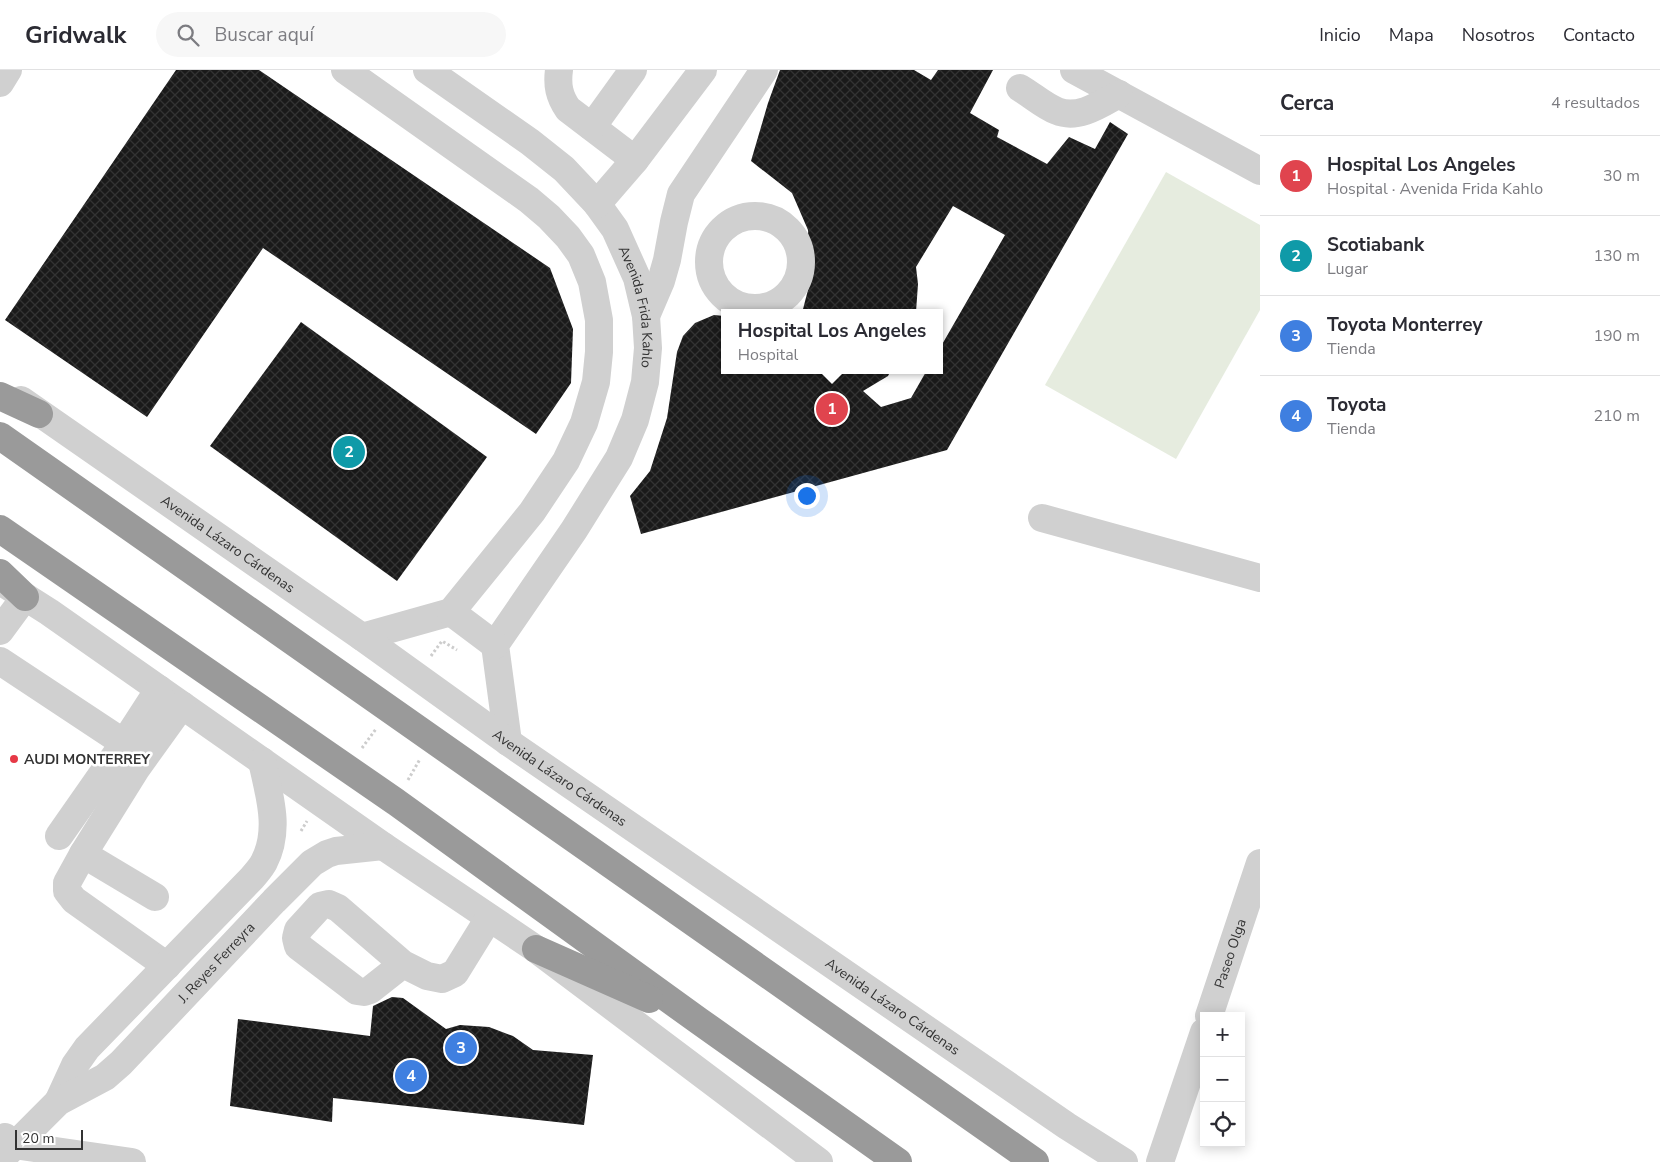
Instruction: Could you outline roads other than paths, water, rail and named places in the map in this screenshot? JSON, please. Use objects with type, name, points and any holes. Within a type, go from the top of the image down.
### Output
[{"type":"highway","points":[[0,396],[40,414]]},
{"type":"highway","points":[[0,436],[1035,1162]]},
{"type":"highway","points":[[0,529],[396,802],[898,1162]]},
{"type":"highway","points":[[0,573],[25,597]]},
{"type":"highway","points":[[536,949],[699,1021]]},
{"type":"street","points":[[0,83],[8,70]]},
{"type":"street","points":[[345,70],[530,200],[549,216],[581,255],[592,282],[599,320],[599,352],[596,382],[584,423],[566,461],[532,512],[451,612],[362,637]]},
{"type":"street","name":"Avenida Frida Kahlo","points":[[427,70],[530,142],[564,169],[597,204],[615,229],[630,262],[637,278],[646,316],[648,348],[645,382],[635,420],[619,458],[574,530],[495,645]]},
{"type":"street","points":[[559,70],[558,90],[568,109],[635,160]]},
{"type":"street","points":[[592,127],[633,70]]},
{"type":"street","points":[[597,204],[635,160],[703,70]]},
{"type":"street","points":[[646,316],[668,260],[681,194],[764,70]]},
{"type":"street","points":[[1074,70],[1260,171]]},
{"type":"street","points":[[1020,88],[1057,111],[1075,114],[1096,107],[1119,94]]},
{"type":"street","points":[[668,260],[708,269]]},
{"type":"street","name":"Avenida Lázaro Cárdenas","points":[[0,385],[362,637],[508,742],[1067,1126],[1124,1162]]},
{"type":"street","points":[[1042,518],[1260,578]]},
{"type":"street","points":[[0,580],[383,846],[536,949],[820,1162]]},
{"type":"street","points":[[0,630],[25,597]]},
{"type":"street","points":[[451,612],[495,645],[508,742]]},
{"type":"street","points":[[0,661],[124,743]]},
{"type":"street","points":[[59,836],[159,689]]},
{"type":"street","points":[[167,966],[74,900],[68,890],[68,883],[83,854],[136,769],[182,706]]},
{"type":"street","name":"J. Reyes Ferreyra","points":[[58,1102],[75,1065],[87,1048],[252,878],[264,862],[269,849],[272,831],[272,810],[262,761]]},
{"type":"street","name":"J. Reyes Ferreyra","points":[[5,1146],[58,1102],[105,1077],[121,1063],[300,874],[327,854],[351,849],[383,846]]},
{"type":"street","points":[[83,854],[155,897]]},
{"type":"street","name":"Paseo Olga","points":[[1210,1012],[1260,863]]},
{"type":"street","points":[[403,964],[427,976],[442,979],[455,973],[490,918]]},
{"type":"street","points":[[1160,1162],[1200,1044]]},
{"type":"street","points":[[5,1146],[132,1162]]},
{"type":"place","name":"Hospital Los Angeles","points":[[832,409]]},
{"type":"place","name":"Scotiabank","points":[[349,452]]},
{"type":"place","name":"AUDI MONTERREY","points":[[14,759]]},
{"type":"place","name":"Toyota Monterrey","points":[[461,1048]]},
{"type":"place","name":"Toyota","points":[[411,1076]]}]
